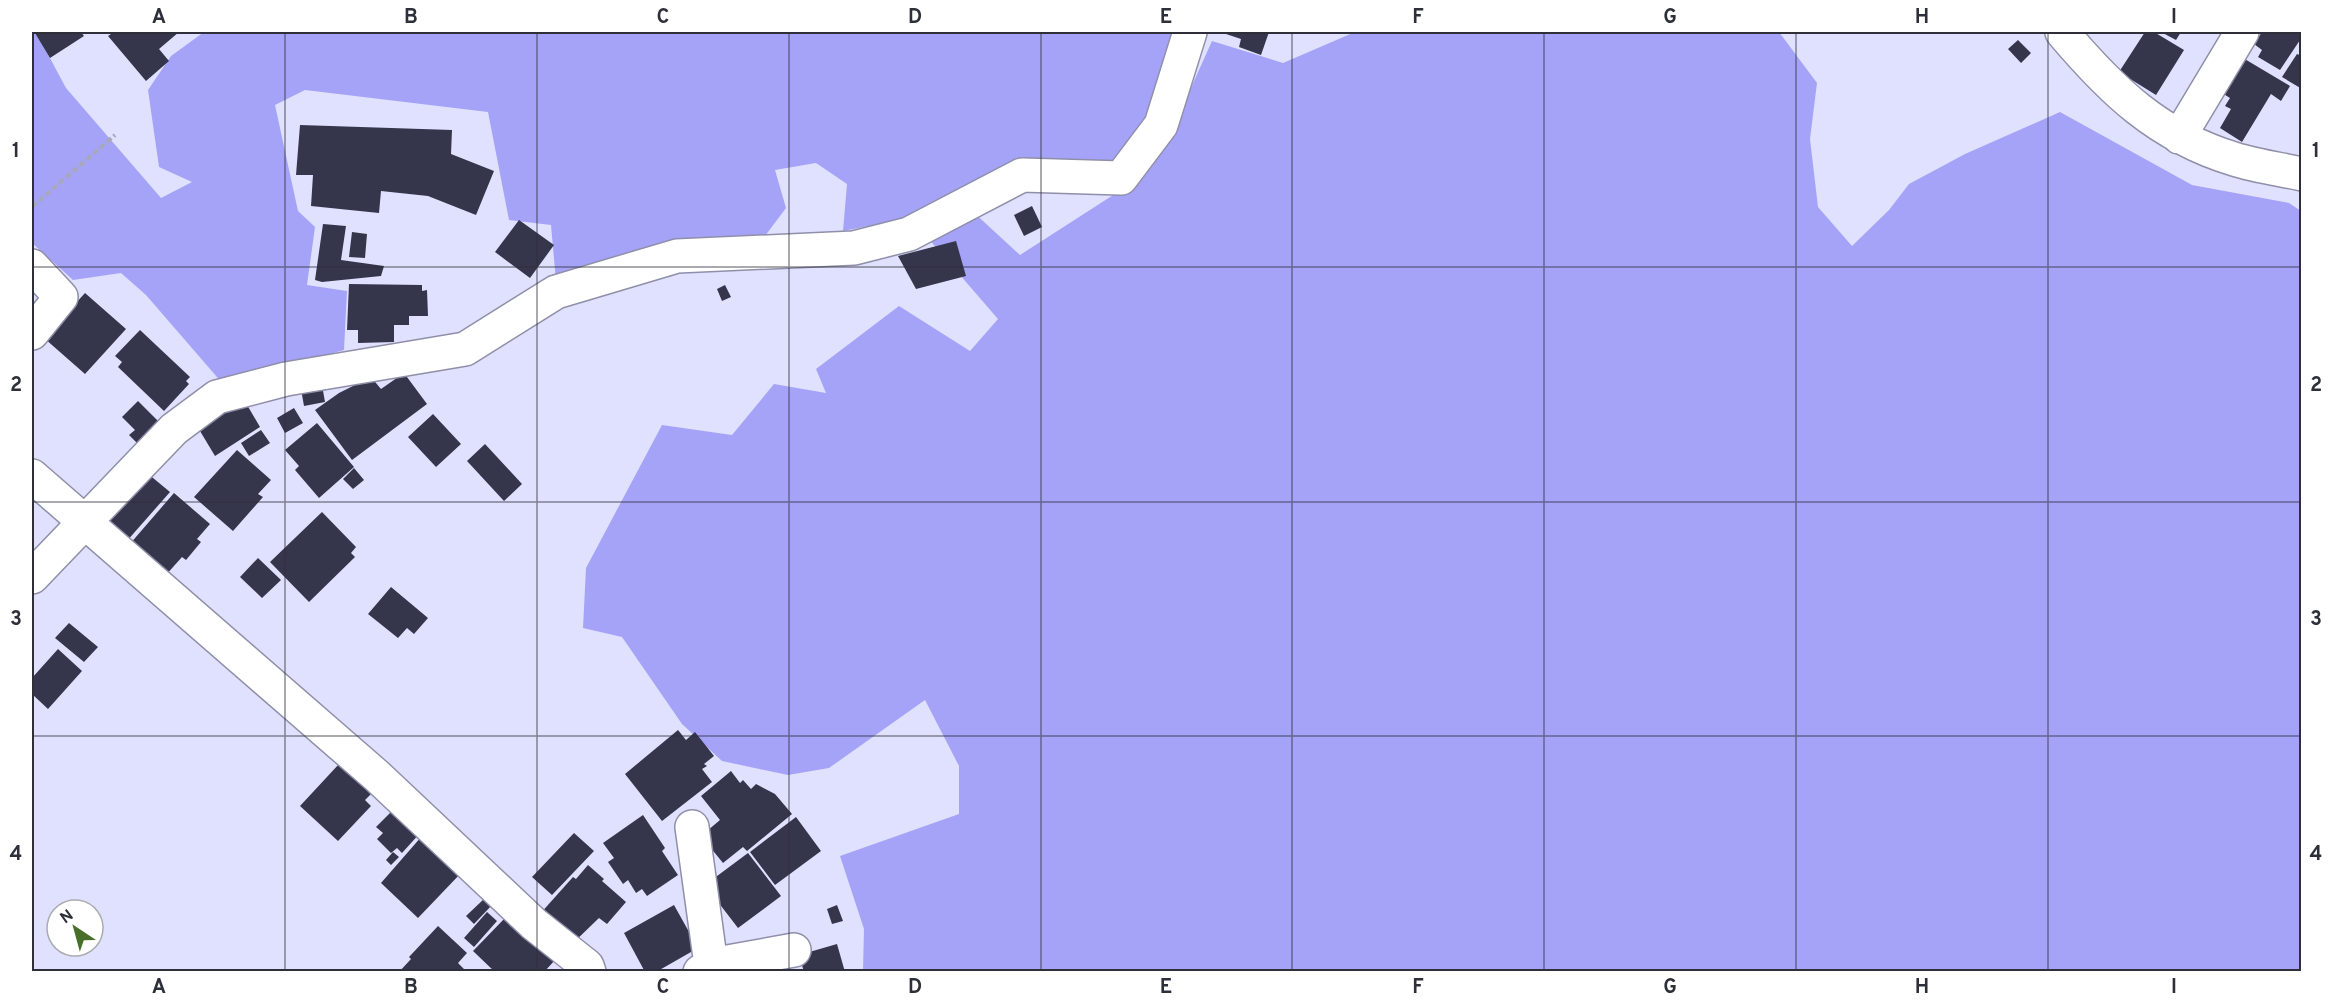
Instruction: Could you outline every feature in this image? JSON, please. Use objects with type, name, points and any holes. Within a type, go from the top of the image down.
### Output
[{"type":"street","points":[[32,577],[174,429],[217,397],[285,378],[465,350],[556,292],[677,256],[854,248],[909,234],[1022,175],[1121,178],[1161,125],[1190,32]]},
{"type":"street","points":[[2062,32],[2098,75],[2136,109],[2178,137],[2233,159],[2301,174]]},
{"type":"street","points":[[2178,137],[2242,32]]},
{"type":"street","points":[[32,266],[61,297],[32,333]]},
{"type":"street","points":[[32,476],[369,768],[534,924],[587,966],[589,972]]},
{"type":"street","points":[[692,827],[706,968],[794,950]]},
{"type":"path","points":[[32,207],[115,135]]},
{"type":"shaded area","points":[[32,32],[36,32],[66,88],[161,198],[192,182],[159,167],[148,90],[171,56],[204,32],[1184,32],[1158,114],[1120,169],[915,217],[843,231],[847,184],[816,163],[775,170],[786,208],[765,236],[556,281],[551,225],[509,220],[488,112],[305,90],[275,105],[298,211],[315,227],[307,285],[347,291],[344,350],[223,384],[146,295],[121,273],[73,280],[32,243]]},
{"type":"shaded area","points":[[1355,32],[1779,32],[1817,83],[1810,139],[1818,207],[1852,246],[1889,210],[1909,184],[1965,154],[2060,112],[2192,185],[2289,203],[2301,211],[2301,971],[863,971],[864,929],[840,856],[959,814],[959,766],[925,700],[829,768],[788,775],[722,761],[682,724],[622,637],[583,628],[586,568],[662,425],[732,435],[774,384],[826,393],[816,369],[899,306],[970,351],[998,319],[927,237],[970,209],[1020,255],[1121,190],[1164,148],[1212,41],[1283,63]]},
{"type":"building","points":[[81,32],[84,36],[50,58],[35,33]]},
{"type":"building","points":[[114,32],[179,32],[159,49],[169,61],[146,81],[108,36]]},
{"type":"building","points":[[1227,32],[1269,32],[1261,55],[1239,47],[1241,39],[1226,34]]},
{"type":"building","points":[[2145,32],[2154,32],[2184,50],[2156,95],[2119,72]]},
{"type":"building","points":[[2161,32],[2181,32],[2176,40]]},
{"type":"building","points":[[2262,32],[2302,32],[2302,37],[2280,70],[2258,57],[2262,50],[2254,44]]},
{"type":"building","points":[[2018,40],[2031,53],[2021,63],[2008,49]]},
{"type":"building","points":[[2297,54],[2302,56],[2302,89],[2282,77]]},
{"type":"building","points":[[2243,58],[2290,86],[2281,101],[2271,94],[2242,142],[2220,128],[2231,109],[2225,106],[2230,98],[2222,93]]},
{"type":"building","points":[[300,125],[452,130],[451,154],[494,171],[476,215],[428,196],[381,191],[379,213],[311,206],[313,175],[296,175]]},
{"type":"building","points":[[1032,206],[1042,227],[1024,236],[1014,215]]},
{"type":"building","points":[[519,220],[554,245],[530,278],[495,252]]},
{"type":"building","points":[[323,224],[346,226],[341,260],[384,266],[381,276],[322,282],[315,280]]},
{"type":"building","points":[[352,232],[367,234],[365,258],[349,257]]},
{"type":"building","points":[[956,241],[966,276],[916,289],[898,256]]},
{"type":"building","points":[[349,284],[422,285],[422,291],[427,290],[428,316],[409,316],[409,325],[394,325],[394,342],[358,343],[358,330],[347,330]]},
{"type":"building","points":[[725,285],[731,297],[722,301],[717,289]]},
{"type":"building","points":[[85,293],[126,329],[85,374],[44,338]]},
{"type":"building","points":[[140,330],[190,377],[186,381],[189,384],[164,411],[118,367],[122,362],[115,356]]},
{"type":"building","points":[[404,373],[427,404],[352,460],[315,410],[339,393],[371,377],[381,389]]},
{"type":"building","points":[[322,385],[325,402],[304,406],[301,389]]},
{"type":"building","points":[[243,398],[260,427],[215,456],[197,426]]},
{"type":"building","points":[[138,401],[158,421],[137,443],[129,435],[135,430],[122,417]]},
{"type":"building","points":[[294,408],[303,423],[285,433],[277,418]]},
{"type":"building","points":[[433,414],[461,444],[436,467],[408,437]]},
{"type":"building","points":[[317,423],[354,467],[319,498],[295,470],[299,466],[285,450]]},
{"type":"building","points":[[261,430],[270,443],[249,456],[241,443]]},
{"type":"building","points":[[485,444],[522,484],[504,501],[467,461]]},
{"type":"building","points":[[237,450],[271,480],[258,494],[263,497],[233,531],[194,497]]},
{"type":"building","points":[[354,468],[364,480],[353,489],[343,479]]},
{"type":"building","points":[[147,473],[170,492],[126,542],[105,523]]},
{"type":"building","points":[[174,493],[210,524],[197,539],[201,542],[186,560],[182,557],[165,576],[129,545]]},
{"type":"building","points":[[322,512],[356,547],[351,553],[355,557],[309,602],[270,562]]},
{"type":"building","points":[[258,558],[281,580],[262,598],[240,577]]},
{"type":"building","points":[[391,587],[428,618],[414,634],[407,628],[398,638],[368,614]]},
{"type":"building","points":[[69,623],[98,647],[84,662],[55,638]]},
{"type":"building","points":[[58,649],[82,671],[48,709],[32,694],[32,678]]},
{"type":"building","points":[[678,730],[686,740],[695,732],[714,756],[704,764],[707,766],[702,769],[712,782],[662,821],[625,774]]},
{"type":"building","points":[[339,764],[371,794],[365,800],[371,806],[338,841],[300,806]]},
{"type":"building","points":[[731,771],[740,783],[743,780],[751,789],[756,784],[775,794],[792,814],[747,851],[743,847],[723,863],[701,836],[720,820],[701,796]]},
{"type":"building","points":[[395,808],[421,832],[402,853],[397,848],[391,853],[377,839],[383,833],[376,827]]},
{"type":"building","points":[[643,815],[665,848],[662,851],[678,875],[647,896],[642,889],[636,893],[628,880],[623,884],[608,862],[614,858],[603,843]]},
{"type":"building","points":[[796,817],[821,851],[775,885],[750,852]]},
{"type":"building","points":[[574,833],[594,851],[552,895],[532,877]]},
{"type":"building","points":[[422,836],[462,872],[418,918],[381,883]]},
{"type":"building","points":[[393,852],[399,857],[391,865],[386,860]]},
{"type":"building","points":[[748,853],[781,896],[738,928],[705,885]]},
{"type":"building","points":[[588,865],[626,902],[607,924],[599,918],[572,944],[539,915],[573,877],[576,879]]},
{"type":"building","points":[[485,898],[492,905],[474,924],[466,916]]},
{"type":"building","points":[[674,905],[698,948],[656,972],[645,972],[624,933]]},
{"type":"building","points":[[837,905],[843,921],[832,924],[827,909]]},
{"type":"building","points":[[487,912],[497,921],[474,947],[464,938]]},
{"type":"building","points":[[505,918],[556,959],[544,972],[495,972],[473,951]]},
{"type":"building","points":[[438,926],[467,953],[458,963],[467,972],[399,972],[411,959],[409,957]]},
{"type":"building","points":[[837,944],[845,972],[804,972],[799,955]]}]
